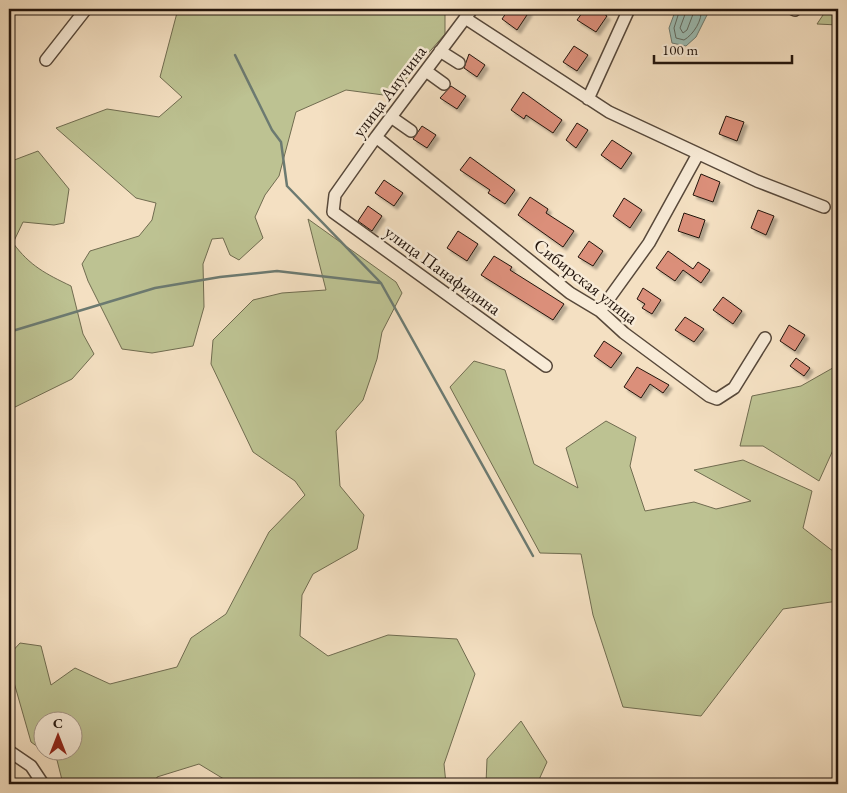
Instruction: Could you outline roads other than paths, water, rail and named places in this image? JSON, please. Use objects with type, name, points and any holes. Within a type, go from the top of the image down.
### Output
[{"type":"street","points":[[46,60],[86,9]]},
{"type":"street","points":[[588,99],[629,9]]},
{"type":"street","points":[[468,14],[609,112],[698,154],[824,207]]},
{"type":"street","name":"улица Анучина","points":[[335,195],[468,14]]},
{"type":"street","points":[[440,51],[459,63]]},
{"type":"street","points":[[426,70],[444,84]]},
{"type":"street","points":[[391,117],[411,131]]},
{"type":"street","name":"Сибирская улица","points":[[376,137],[570,292],[600,311],[624,333],[710,396],[717,399],[734,388],[765,338]]},
{"type":"street","points":[[600,311],[649,243],[698,154]]},
{"type":"street","name":"улица Панафидина","points":[[335,195],[334,212],[546,366]]},
{"type":"street","points":[[9,751],[31,766],[43,784]]},
{"type":"water","points":[[676,9],[705,9],[708,13],[696,37],[686,46],[672,43],[669,28]]},
{"type":"waterway","points":[[235,55],[272,130],[281,142],[287,186],[381,283],[533,556]]},
{"type":"waterway","points":[[9,332],[155,288],[220,277],[277,271],[380,283]]}]
